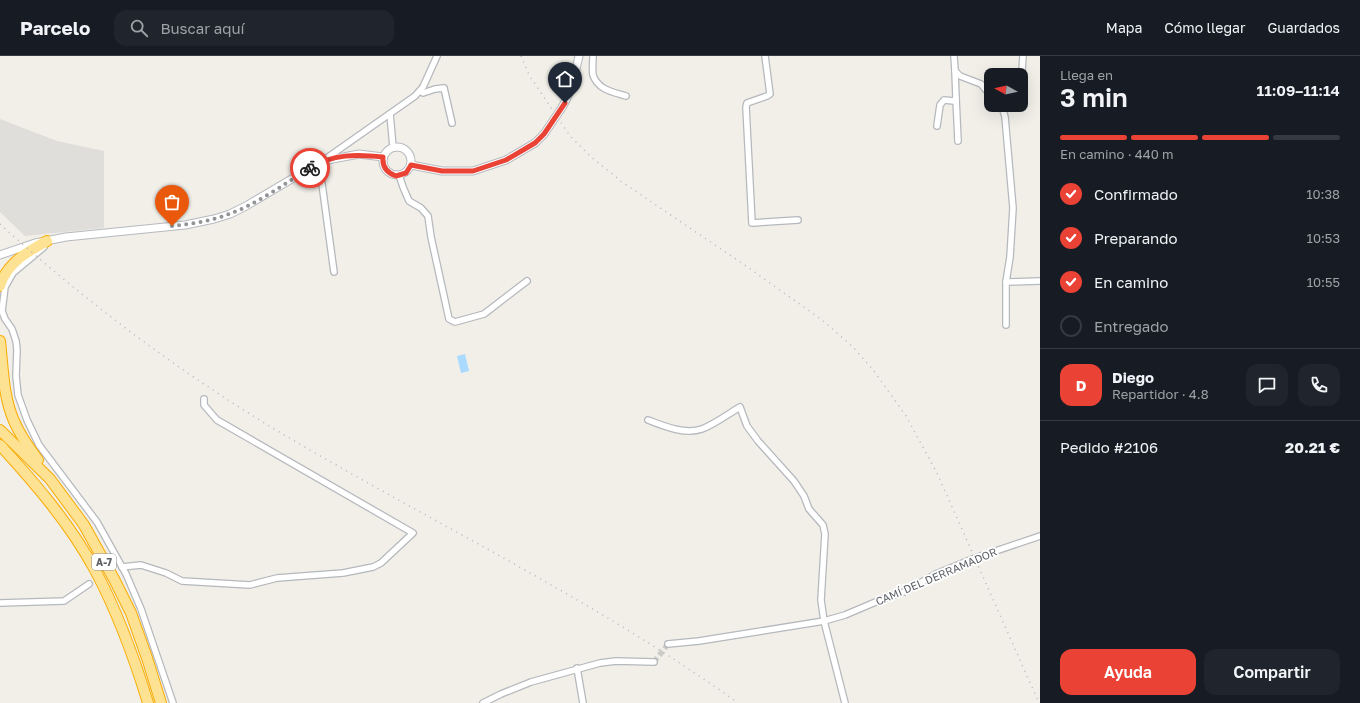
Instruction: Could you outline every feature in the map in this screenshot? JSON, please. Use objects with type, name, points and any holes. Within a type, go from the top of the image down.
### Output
[{"type":"highway","points":[[0,286],[4,275],[20,257],[50,240]]},
{"type":"highway","points":[[0,341],[4,384],[13,420],[22,437],[50,479]]},
{"type":"highway","name":"A-7","points":[[0,430],[12,440],[50,479],[84,525],[131,613],[161,703]]},
{"type":"highway","name":"A-7","points":[[0,445],[30,478],[61,517],[95,569],[109,597],[128,642],[148,703]]},
{"type":"street","points":[[0,255],[30,244],[50,240],[185,224],[214,219],[230,214],[321,162],[415,96],[423,87],[437,56]]},
{"type":"street","points":[[411,165],[442,171],[473,171],[506,160],[535,143],[544,134],[565,103],[577,68],[579,56]]},
{"type":"street","points":[[594,56],[593,74],[597,82],[603,89],[626,96]]},
{"type":"street","points":[[765,56],[770,94],[747,102],[746,107],[752,223],[798,220]]},
{"type":"street","points":[[954,56],[958,141]]},
{"type":"street","points":[[1022,56],[1022,68]]},
{"type":"street","points":[[955,71],[960,76],[980,84],[984,88]]},
{"type":"street","points":[[420,91],[423,93],[434,89],[444,88],[452,123]]},
{"type":"street","points":[[938,126],[940,105],[944,100],[954,102],[956,98]]},
{"type":"street","points":[[1003,112],[1013,208],[1010,257],[1006,282],[1006,325]]},
{"type":"street","points":[[390,114],[393,147]]},
{"type":"street","points":[[393,147],[402,147],[406,149],[411,156],[411,165],[406,173],[399,175],[391,174],[387,171],[383,162],[383,157],[385,153],[393,147]]},
{"type":"street","points":[[321,162],[359,154],[383,157]]},
{"type":"street","points":[[321,162],[334,272]]},
{"type":"street","points":[[399,175],[409,201],[421,208],[428,216],[431,237],[449,319],[455,322],[484,314],[527,281]]},
{"type":"street","points":[[50,240],[13,273],[5,287],[2,311],[5,319],[12,329],[17,346],[18,365],[16,376],[18,395],[27,420],[39,445],[97,522],[122,567],[141,609],[173,703]]},
{"type":"street","points":[[1006,282],[1040,280]]},
{"type":"street","points":[[122,567],[141,565],[188,582],[250,585],[277,578],[343,573],[373,567],[381,563],[413,533],[217,420],[204,405],[204,398]]},
{"type":"street","points":[[648,420],[670,428],[686,431],[701,429],[740,407],[747,426],[758,441],[794,481],[804,496],[809,509],[823,525],[825,534],[821,600],[824,622],[845,703]]},
{"type":"street","name":"CAMÍ DEL DERRAMADOR","points":[[668,644],[699,641],[824,622],[904,592],[936,574],[975,558],[1040,536]]},
{"type":"street","points":[[0,603],[64,602],[89,584]]},
{"type":"street","points":[[483,703],[531,682],[600,662],[654,662]]},
{"type":"street","points":[[576,668],[583,703]]},
{"type":"shaded area","points":[[0,119],[57,141],[104,151],[104,228],[25,236],[0,212]]},
{"type":"water","points":[[465,354],[469,371],[461,373],[457,356]]},
{"type":"tunnel","points":[[654,662],[668,644]]},
{"type":"railway","points":[[521,56],[529,75],[570,136],[590,156],[622,182],[746,266],[822,320],[853,347],[874,371],[906,416],[937,473],[1039,703]]},
{"type":"railway","points":[[0,224],[32,253],[133,334],[203,384],[276,430],[334,464],[510,562],[626,629],[683,665],[738,703]]},
{"type":"way so far","points":[[172,226],[214,219],[230,214],[310,168]]},
{"type":"route","points":[[310,168],[322,161],[359,154],[383,157],[384,167],[387,171],[396,176],[406,173],[411,165],[442,171],[473,171],[506,160],[535,143],[544,134],[565,103]]}]
